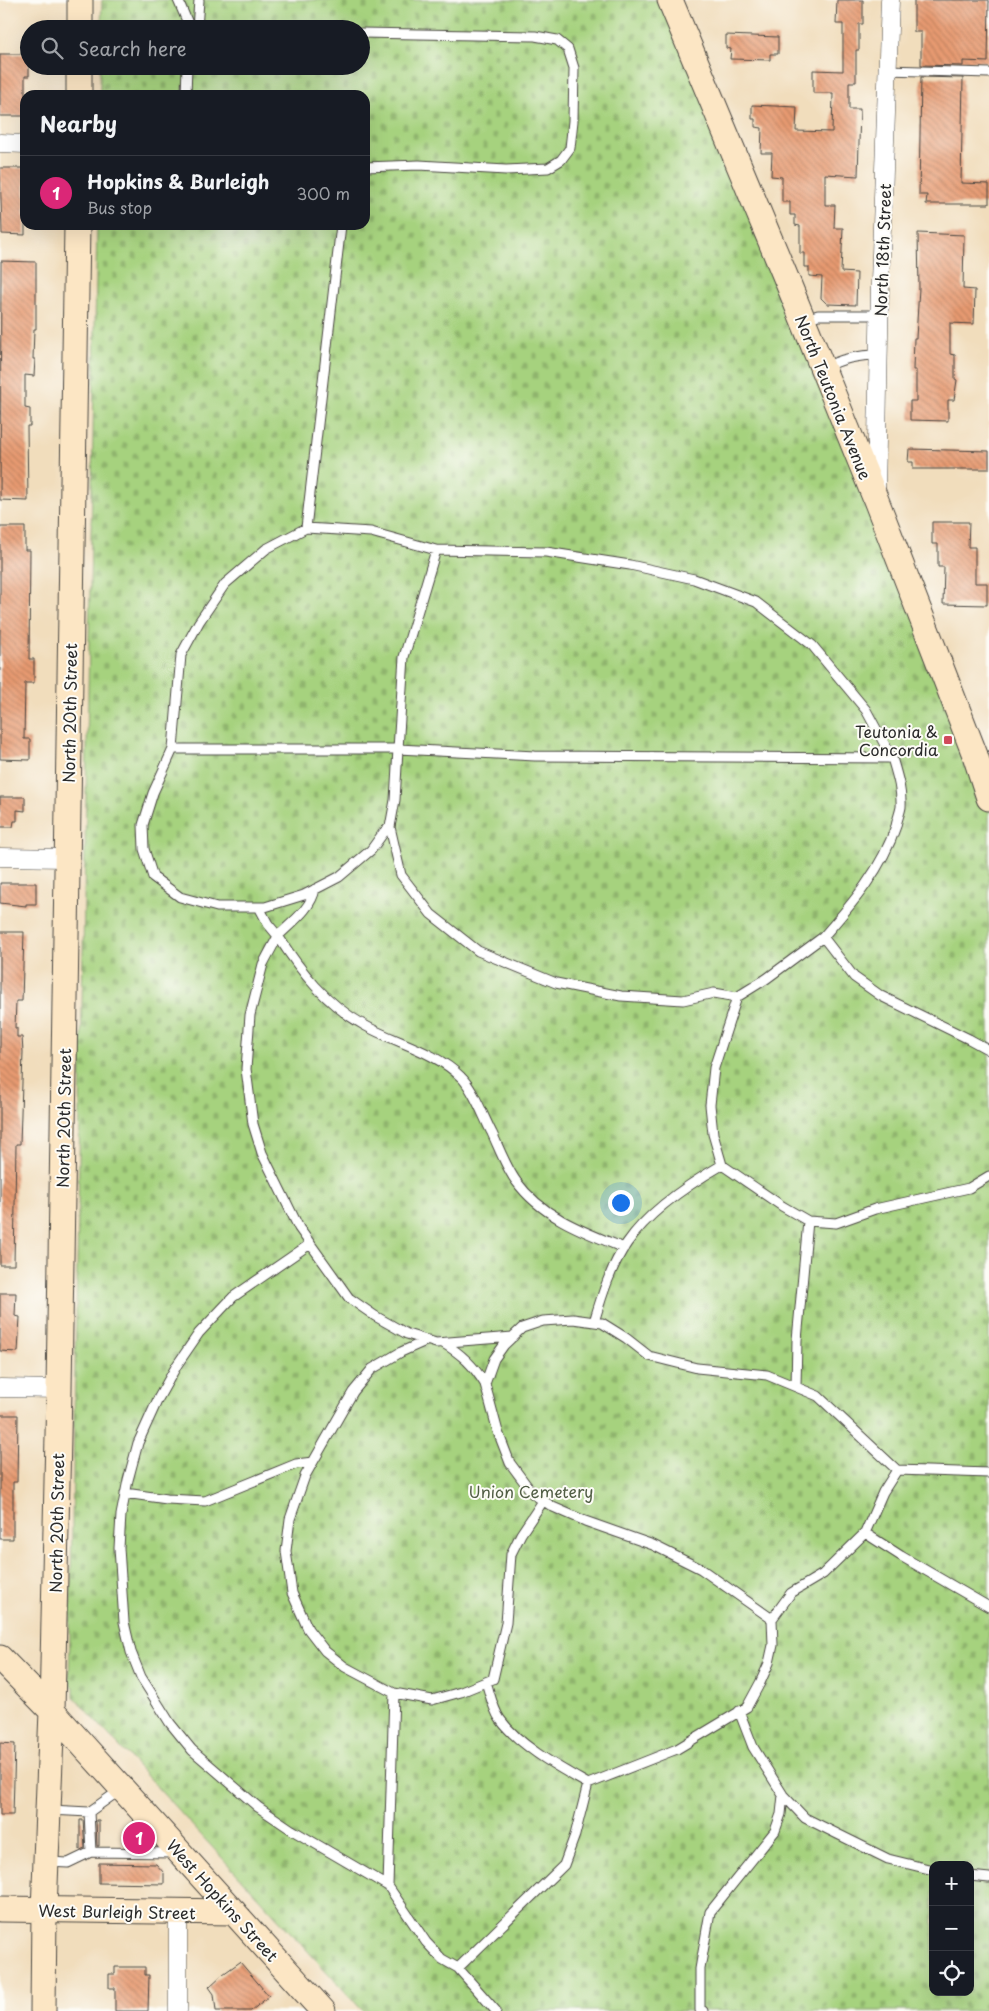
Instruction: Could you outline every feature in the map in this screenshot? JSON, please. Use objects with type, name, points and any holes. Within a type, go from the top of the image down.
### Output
[{"type":"main road","points":[[80,0],[80,20]]},
{"type":"main road","name":"North Teutonia Avenue","points":[[670,0],[982,755],[989,798]]},
{"type":"main road","points":[[79,75],[79,90]]},
{"type":"main road","name":"North 20th Street","points":[[43,2011],[44,1910],[52,1711],[58,1389],[76,230]]},
{"type":"main road","name":"West Hopkins Street","points":[[0,1658],[52,1711],[323,2011]]},
{"type":"main road","name":"West Burleigh Street","points":[[0,1909],[178,1913],[234,1912]]},
{"type":"street","name":"North 18th Street","points":[[876,500],[890,0]]},
{"type":"street","points":[[0,144],[20,144]]},
{"type":"street","points":[[0,857],[66,858]]},
{"type":"street","points":[[0,1388],[58,1389]]},
{"type":"street","points":[[178,1913],[178,2011]]},
{"type":"lane","points":[[178,0],[186,20]]},
{"type":"lane","points":[[198,20],[199,0]]},
{"type":"lane","points":[[370,33],[535,36],[557,40],[568,49],[574,68],[573,121],[570,148],[561,160],[548,168],[506,170],[419,165],[370,167]]},
{"type":"lane","points":[[887,70],[989,73]]},
{"type":"lane","points":[[186,90],[187,75]]},
{"type":"lane","points":[[306,528],[340,230]]},
{"type":"lane","points":[[803,321],[818,314],[880,315]]},
{"type":"lane","points":[[822,369],[837,361],[860,354],[879,362]]},
{"type":"lane","points":[[390,827],[371,850],[339,877],[315,889],[272,905],[259,907],[217,907],[180,897],[153,877],[144,849],[143,825],[153,793],[173,749],[181,655],[199,622],[225,584],[266,549],[306,528],[371,532],[436,550],[546,552],[630,565],[694,578],[756,602],[812,645],[866,710],[892,758],[900,784],[901,809],[892,838],[878,867],[849,907],[823,937],[766,979],[737,997],[714,1068],[710,1105],[713,1134],[722,1165],[782,1206],[808,1221],[836,1222],[875,1209],[970,1188],[989,1176]]},
{"type":"lane","points":[[436,550],[404,657],[395,800],[390,827],[401,875],[431,914],[478,951],[556,983],[620,996],[683,1000],[714,993],[737,997]]},
{"type":"lane","points":[[173,749],[398,749],[535,756],[892,758]]},
{"type":"lane","points":[[315,889],[313,900],[278,936],[263,964],[250,1015],[246,1069],[253,1124],[262,1153],[299,1228],[349,1298],[375,1316],[407,1334],[428,1340],[443,1343],[513,1337]]},
{"type":"lane","points":[[259,907],[268,924],[301,972],[325,998],[363,1025],[444,1061],[463,1078],[479,1106],[515,1180],[539,1205],[560,1220],[624,1248]]},
{"type":"lane","points":[[823,937],[854,978],[881,996],[970,1038],[989,1050]]},
{"type":"lane","points":[[594,1322],[611,1272],[624,1248],[654,1214],[694,1180],[722,1165]]},
{"type":"lane","points":[[796,1387],[799,1322],[808,1221]]},
{"type":"lane","points":[[310,1244],[233,1297],[199,1333],[177,1365],[138,1443],[121,1515],[119,1548],[124,1622],[131,1652],[141,1677],[170,1723],[192,1750],[258,1807],[292,1830],[388,1886],[426,1942],[442,1959],[458,1968],[496,2011]]},
{"type":"lane","points":[[485,1384],[494,1359],[522,1328],[543,1321],[573,1319],[602,1323],[626,1338],[649,1356],[697,1368],[767,1375],[818,1396],[897,1470],[989,1473]]},
{"type":"lane","points":[[428,1340],[372,1368],[353,1392],[305,1476],[290,1519],[286,1551],[292,1593],[308,1629],[325,1651],[345,1667],[394,1693],[432,1700],[461,1692],[493,1679],[506,1623],[511,1554],[521,1534],[544,1500]]},
{"type":"lane","points":[[443,1343],[459,1353],[476,1369],[485,1384],[498,1432],[510,1463],[533,1494],[553,1507],[585,1521],[654,1545],[701,1569],[772,1619]]},
{"type":"lane","points":[[125,1493],[167,1499],[205,1500],[238,1489],[296,1464],[313,1462]]},
{"type":"lane","points":[[588,1784],[677,1749],[747,1707],[769,1663],[773,1644],[772,1619],[791,1592],[823,1574],[865,1533],[882,1492],[897,1470]]},
{"type":"lane","points":[[865,1533],[989,1607]]},
{"type":"lane","points":[[486,1682],[500,1718],[516,1735],[551,1763],[588,1784]]},
{"type":"lane","points":[[388,1886],[394,1693]]},
{"type":"lane","points":[[739,1711],[753,1747],[783,1795],[806,1818],[888,1859],[929,1869]]},
{"type":"lane","points":[[458,1968],[564,1865],[575,1835],[588,1784]]},
{"type":"lane","points":[[48,1810],[89,1812],[122,1788]]},
{"type":"lane","points":[[701,2011],[700,1969],[710,1912],[775,1831],[781,1814],[783,1795]]},
{"type":"lane","points":[[89,1812],[91,1852]]},
{"type":"lane","points":[[46,1862],[68,1863],[91,1852],[180,1853]]},
{"type":"lane","points":[[974,1876],[989,1878]]},
{"type":"green space","name":"Union Cemetery","points":[[102,0],[670,0],[989,798],[989,2011],[363,2011],[74,1697],[74,1687],[69,1683],[97,230],[370,230],[370,90],[100,90],[100,75],[370,75],[370,20],[101,20]]},
{"type":"building","points":[[837,0],[863,0],[863,24],[859,24],[859,50],[856,50],[856,82],[849,82],[849,109],[860,109],[858,176],[825,174],[825,205],[835,205],[834,228],[843,228],[841,272],[857,273],[856,305],[827,304],[821,298],[822,277],[809,276],[809,267],[804,267],[804,253],[800,253],[800,226],[795,225],[795,215],[790,215],[790,202],[782,202],[782,177],[771,176],[772,153],[761,153],[762,128],[755,127],[755,119],[752,119],[752,105],[797,107],[796,131],[832,132],[833,93],[813,93],[813,70],[843,71],[843,24],[836,24]]},
{"type":"building","points":[[914,0],[989,0],[988,62],[963,61],[963,66],[921,65],[921,32],[914,32]]},
{"type":"building","points":[[726,35],[778,37],[778,54],[770,54],[770,60],[730,59],[731,49],[726,48]]},
{"type":"building","points":[[0,54],[20,54],[20,75],[29,76],[25,76],[25,90],[20,90],[20,116],[0,116]]},
{"type":"building","points":[[921,77],[963,78],[961,183],[989,184],[989,204],[926,204],[927,195],[919,195]]},
{"type":"building","points":[[0,168],[20,168],[20,230],[25,230],[25,235],[2,234]]},
{"type":"building","points":[[918,233],[964,235],[963,289],[975,290],[974,324],[950,323],[950,354],[955,355],[955,379],[957,380],[954,400],[948,400],[948,421],[910,420],[910,401],[916,401],[916,370],[913,370],[919,288]]},
{"type":"building","points":[[1,261],[36,262],[34,376],[25,375],[25,408],[30,409],[30,426],[27,426],[28,501],[0,500]]},
{"type":"building","points":[[909,449],[989,451],[989,469],[913,469],[913,462],[908,462]]},
{"type":"building","points":[[932,522],[969,522],[968,547],[975,547],[975,583],[987,583],[987,605],[943,604],[944,567],[938,567],[938,544],[932,544]]},
{"type":"building","points":[[0,527],[25,527],[25,550],[30,550],[29,659],[34,659],[34,683],[25,683],[24,739],[30,739],[30,760],[0,759]]},
{"type":"building","points":[[0,797],[25,797],[25,811],[17,810],[17,821],[14,821],[13,827],[0,827]]},
{"type":"building","points":[[0,883],[36,883],[36,904],[26,904],[26,906],[0,903]]},
{"type":"building","points":[[0,932],[24,932],[22,1001],[16,1001],[15,1028],[17,1028],[17,1037],[22,1037],[23,1052],[20,1144],[16,1144],[14,1265],[0,1265]]},
{"type":"building","points":[[0,1293],[16,1293],[15,1316],[20,1317],[18,1352],[0,1351]]},
{"type":"building","points":[[0,1415],[18,1415],[17,1482],[13,1482],[13,1539],[0,1539]]},
{"type":"building","points":[[0,1743],[15,1744],[13,1815],[0,1815]]},
{"type":"building","points":[[80,1820],[83,1820],[85,1848],[80,1850]]},
{"type":"building","points":[[96,1820],[99,1820],[99,1846],[97,1846]]},
{"type":"building","points":[[99,1863],[156,1864],[164,1873],[164,1884],[99,1883]]},
{"type":"building","points":[[240,1962],[269,1996],[251,2011],[216,2011],[214,1994],[209,1987]]},
{"type":"building","points":[[115,1967],[145,1967],[145,1975],[149,1975],[148,2011],[115,2011],[115,1988],[109,1988],[109,1974],[115,1974]]},
{"type":"place","name":"Teutonia & Concordia","points":[[948,740]]},
{"type":"place","name":"Hopkins & Burleigh","points":[[139,1838]]}]
